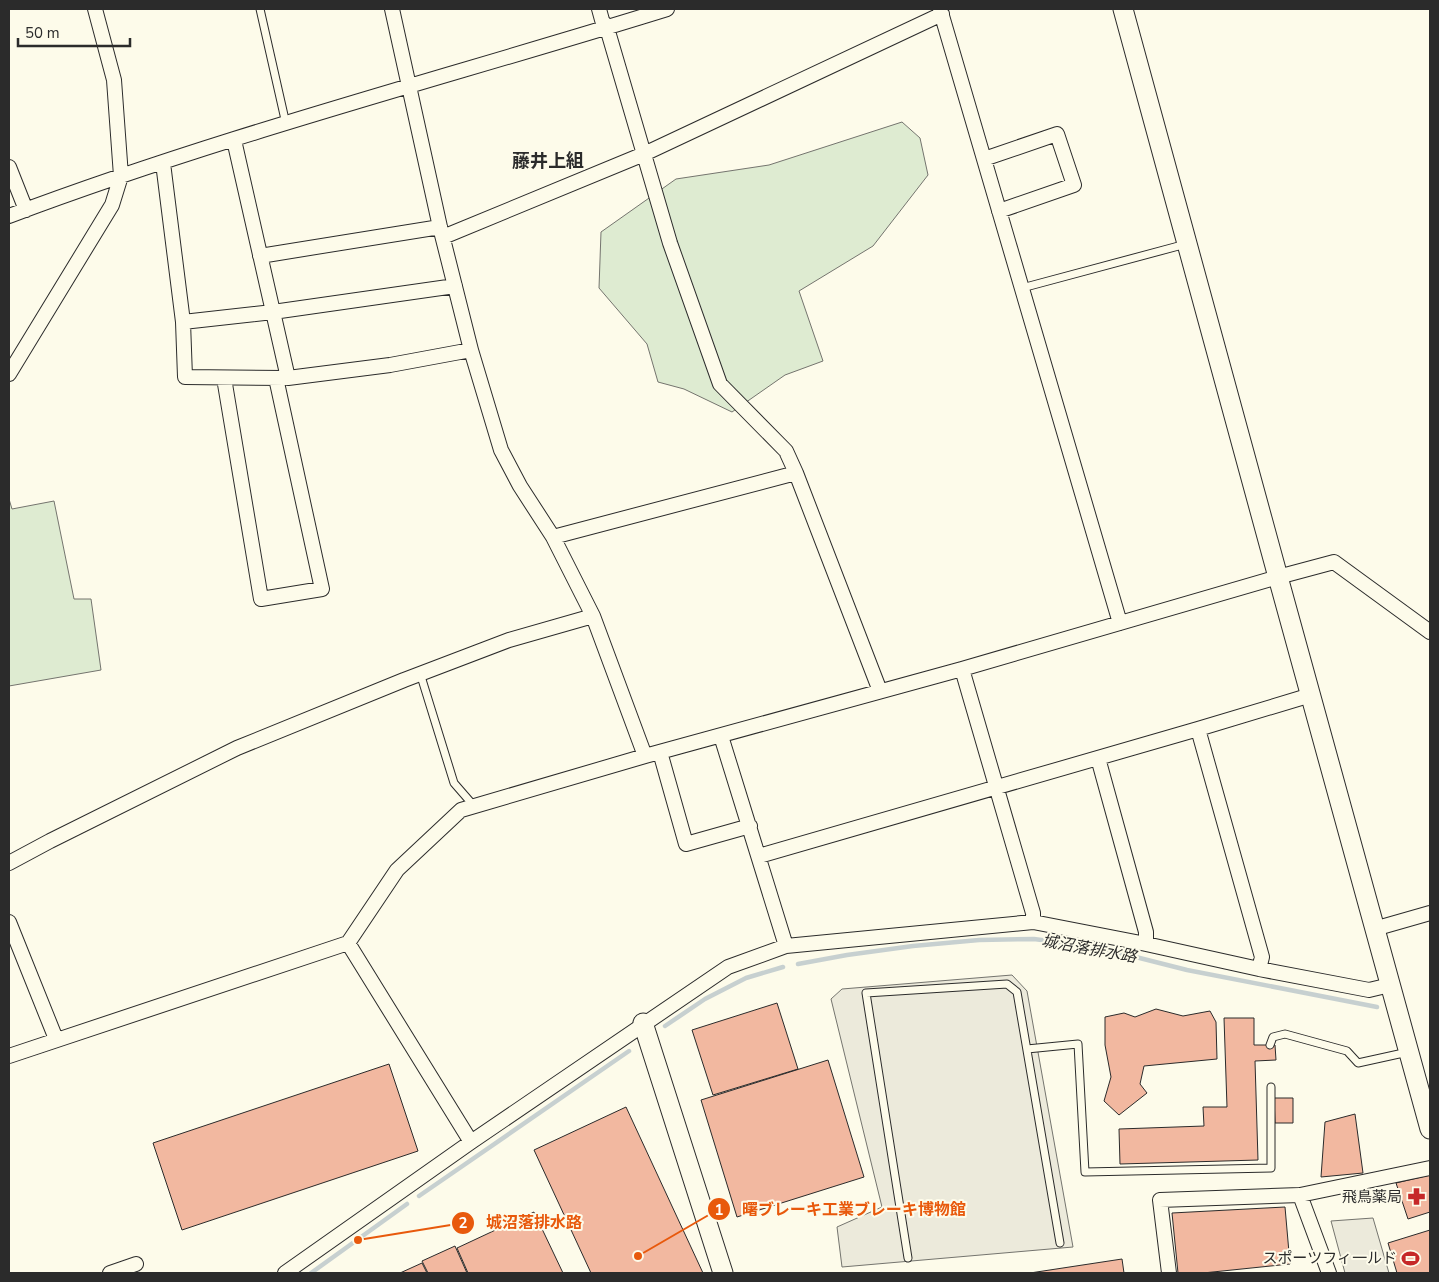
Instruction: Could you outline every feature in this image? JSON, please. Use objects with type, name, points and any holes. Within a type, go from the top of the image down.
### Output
[{"type":"street","points":[[9,374],[112,205],[121,176],[114,80],[95,9]]},
{"type":"street","points":[[392,9],[441,232],[471,350],[501,450],[520,486],[553,537],[594,616],[645,756]]},
{"type":"street","points":[[598,9],[607,28],[670,243],[720,384],[786,451],[880,691]]},
{"type":"street","points":[[9,216],[121,176],[234,140],[667,9]]},
{"type":"street","points":[[1123,9],[1430,1129]]},
{"type":"street","points":[[260,256],[441,232],[644,154],[845,61],[941,11],[1120,623]]},
{"type":"street","points":[[984,160],[1057,134],[1074,185],[999,211]]},
{"type":"street","points":[[224,378],[261,599],[322,589],[282,378],[273,312],[234,140]]},
{"type":"street","points":[[163,163],[183,322],[185,378],[282,378],[390,365],[471,350]]},
{"type":"street","points":[[9,166],[26,210]]},
{"type":"street","points":[[183,322],[273,312],[455,286]]},
{"type":"street","points":[[553,537],[796,473]]},
{"type":"street","points":[[9,1056],[348,943],[397,870],[461,810],[474,806],[1334,562],[1429,634]]},
{"type":"street","points":[[9,863],[237,748],[509,640],[594,616]]},
{"type":"street","points":[[962,668],[1033,913],[1033,922]]},
{"type":"street","points":[[759,856],[996,786],[1198,730],[1311,695]]},
{"type":"street","points":[[1198,730],[1262,956],[1259,969]]},
{"type":"street","points":[[721,736],[786,946]]},
{"type":"street","points":[[660,752],[686,844],[750,826]]},
{"type":"street","points":[[1098,758],[1146,932],[1146,944]]},
{"type":"street","points":[[1374,929],[1430,913]]},
{"type":"street","points":[[9,922],[56,1039]]},
{"type":"street","points":[[285,1273],[471,1142],[728,967],[786,946],[1033,922],[1369,990],[1390,985]]},
{"type":"street","points":[[348,943],[471,1142]]},
{"type":"street","points":[[644,1023],[723,1273]]},
{"type":"street","points":[[1169,1273],[1160,1200],[1300,1195],[1430,1168]]},
{"type":"street","points":[[1300,1195],[1329,1273]]},
{"type":"street","points":[[110,1273],[136,1264]]},
{"type":"lane","points":[[260,9],[286,124]]},
{"type":"lane","points":[[1022,288],[1187,244]]},
{"type":"lane","points":[[420,674],[454,783],[474,806]]},
{"type":"lane","points":[[908,1258],[866,993],[1007,984],[1017,992],[1060,1243]]},
{"type":"lane","points":[[1270,1045],[1273,1037],[1285,1034],[1347,1051],[1358,1063],[1408,1052]]},
{"type":"lane","points":[[1027,1049],[1078,1044],[1085,1172],[1271,1168],[1271,1086]]},
{"type":"green space","points":[[902,122],[920,138],[928,175],[873,246],[799,291],[823,361],[785,375],[732,412],[684,389],[658,382],[647,344],[599,288],[601,232],[676,179],[769,165]]},
{"type":"green space","points":[[9,499],[12,509],[54,501],[74,599],[91,599],[101,670],[9,686]]},
{"type":"shaded area","points":[[1012,975],[1027,991],[1073,1247],[842,1267],[837,1227],[882,1207],[831,999],[842,989]]},
{"type":"shaded area","points":[[1373,1218],[1389,1273],[1345,1273],[1331,1221]]},
{"type":"building","points":[[777,1003],[798,1069],[713,1095],[692,1030]]},
{"type":"building","points":[[1156,1009],[1183,1016],[1210,1011],[1216,1022],[1217,1059],[1144,1066],[1140,1084],[1147,1093],[1119,1115],[1104,1101],[1111,1077],[1105,1045],[1105,1017],[1124,1013],[1135,1017]]},
{"type":"building","points":[[1224,1018],[1254,1018],[1254,1045],[1275,1045],[1276,1060],[1255,1061],[1258,1160],[1120,1164],[1119,1129],[1204,1126],[1203,1107],[1227,1107]]},
{"type":"building","points":[[828,1060],[864,1177],[737,1217],[701,1100]]},
{"type":"building","points":[[389,1064],[418,1151],[182,1230],[153,1143]]},
{"type":"building","points":[[1274,1098],[1293,1098],[1293,1123],[1275,1123]]},
{"type":"building","points":[[626,1107],[703,1273],[591,1273],[534,1150]]},
{"type":"building","points":[[1355,1114],[1363,1173],[1321,1177],[1325,1122]]},
{"type":"building","name":"飛鳥薬局","points":[[1430,1175],[1430,1212],[1408,1219],[1396,1183]]},
{"type":"building","points":[[1285,1207],[1290,1264],[1203,1273],[1178,1273],[1172,1213]]},
{"type":"building","points":[[534,1212],[563,1273],[468,1273],[457,1248]]},
{"type":"building","name":"スポーツフィ一ルド","points":[[1430,1230],[1430,1273],[1397,1273],[1388,1243]]},
{"type":"building","points":[[455,1246],[467,1273],[428,1273],[422,1261]]},
{"type":"building","points":[[1122,1259],[1124,1273],[1030,1273]]},
{"type":"building","points":[[422,1263],[427,1273],[400,1273]]},
{"type":"waterway","name":"城沼落排水路","points":[[798,964],[913,946],[979,940],[1034,939],[1116,952],[1187,970],[1377,1007]]},
{"type":"waterway","name":"城沼落排水路","points":[[665,1026],[705,999],[746,978],[783,967]]},
{"type":"waterway","name":"城沼落排水路","points":[[419,1196],[629,1051]]},
{"type":"waterway","name":"城沼落排水路","points":[[311,1273],[407,1204]]},
{"type":"place","name":"飛鳥薬局","points":[[1416,1197]]},
{"type":"place","name":"城沼落排水路","points":[[358,1240]]},
{"type":"place","name":"曙ブレーキ工業ブレーキ博物館","points":[[638,1256]]},
{"type":"place","name":"スポーツフィ一ルド","points":[[1411,1258]]},
{"type":"district","name":"藤井上組","points":[[548,161]]}]
